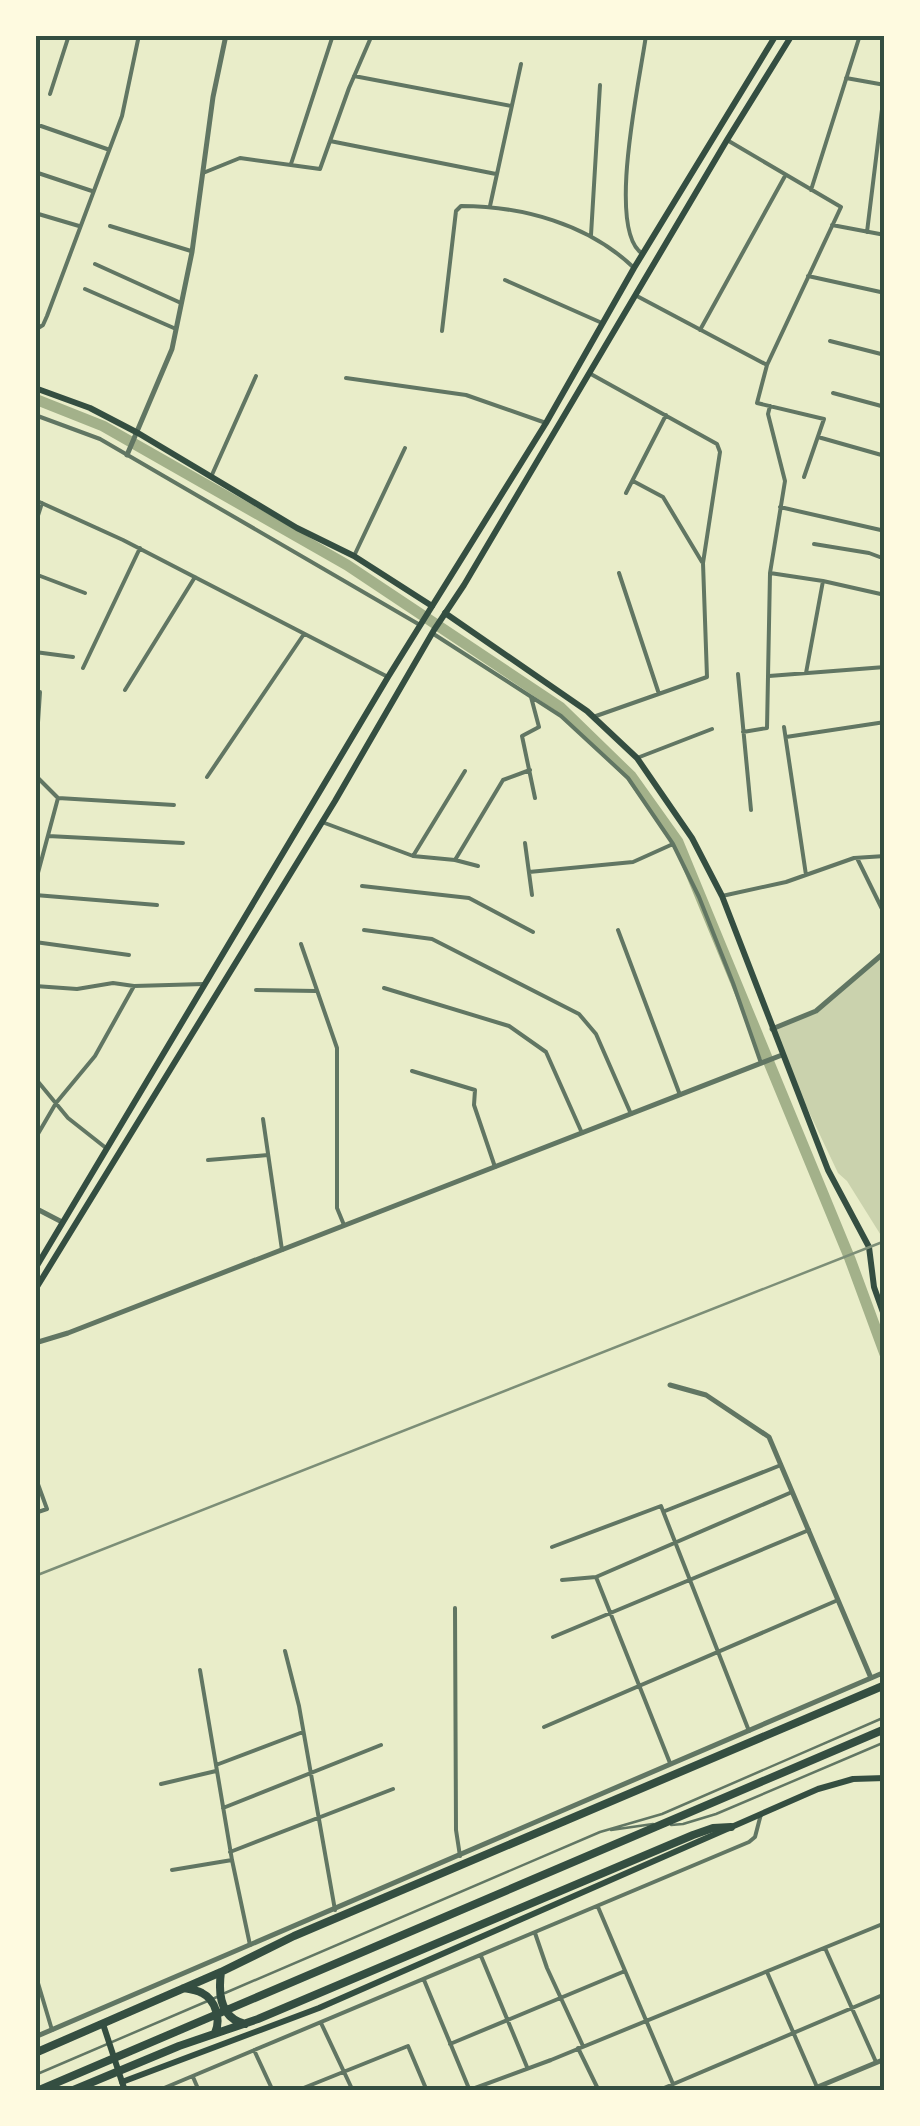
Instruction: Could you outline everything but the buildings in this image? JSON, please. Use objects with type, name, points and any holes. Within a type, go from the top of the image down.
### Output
[{"type":"highway","points":[[35,2053],[294,1936],[885,1686]]},
{"type":"highway","points":[[38,2091],[885,1730]]},
{"type":"highway","points":[[71,2091],[245,2024],[693,1834],[731,1827]]},
{"type":"highway","points":[[221,1972],[222,2006],[234,2022],[245,2024]]},
{"type":"highway","points":[[184,1988],[210,1999],[219,2024],[214,2035]]},
{"type":"main road","points":[[35,1269],[776,35]]},
{"type":"main road","points":[[35,1290],[322,822],[792,35]]},
{"type":"main road","points":[[35,388],[90,408],[138,433],[298,528],[354,556],[431,608]]},
{"type":"main road","points":[[444,615],[594,717],[636,758],[692,838],[722,896],[828,1170],[869,1247],[874,1287],[885,1318]]},
{"type":"main road","points":[[203,986],[215,996]]},
{"type":"main road","points":[[93,1170],[104,1176]]},
{"type":"main road","points":[[47,1249],[56,1255]]},
{"type":"main road","points":[[122,2082],[319,2008],[836,1782],[885,1778]]},
{"type":"main road","points":[[103,2024],[125,2091]]},
{"type":"street","points":[[50,94],[69,35]]},
{"type":"street","points":[[35,330],[47,316],[122,116],[139,35]]},
{"type":"street","points":[[127,455],[172,349],[192,252],[213,98],[226,35]]},
{"type":"street","points":[[291,165],[333,35]]},
{"type":"street","points":[[203,173],[240,158],[320,169],[372,35]]},
{"type":"street","points":[[643,254],[630,238],[624,201],[646,35]]},
{"type":"street","points":[[811,190],[860,35]]},
{"type":"street","points":[[490,206],[521,64]]},
{"type":"street","points":[[354,76],[511,106]]},
{"type":"street","points":[[846,78],[885,85],[867,232]]},
{"type":"street","points":[[590,235],[600,85]]},
{"type":"street","points":[[41,126],[109,149]]},
{"type":"street","points":[[727,140],[840,207],[766,365],[757,403],[824,419],[804,478]]},
{"type":"street","points":[[330,141],[496,174]]},
{"type":"street","points":[[877,148],[885,150]]},
{"type":"street","points":[[35,172],[93,191]]},
{"type":"street","points":[[700,330],[785,176]]},
{"type":"street","points":[[442,332],[456,211],[461,206],[490,206],[571,226],[614,249],[634,268]]},
{"type":"street","points":[[35,213],[80,226]]},
{"type":"street","points":[[832,225],[885,235]]},
{"type":"street","points":[[110,226],[192,252]]},
{"type":"street","points":[[94,264],[182,304]]},
{"type":"street","points":[[808,276],[885,293]]},
{"type":"street","points":[[504,280],[602,323]]},
{"type":"street","points":[[86,289],[176,329]]},
{"type":"street","points":[[635,295],[766,365]]},
{"type":"street","points":[[830,341],[885,355]]},
{"type":"street","points":[[589,373],[717,444],[720,452],[704,565],[707,677],[594,717]]},
{"type":"street","points":[[211,477],[256,376]]},
{"type":"street","points":[[346,378],[466,395],[546,423]]},
{"type":"street","points":[[833,393],[885,407]]},
{"type":"street","points":[[743,732],[767,728],[770,573],[785,482],[768,414],[770,406]]},
{"type":"street","points":[[35,414],[100,439],[421,624]]},
{"type":"street","points":[[626,493],[666,415]]},
{"type":"street","points":[[818,437],[885,456]]},
{"type":"street","points":[[354,556],[405,448]]},
{"type":"street","points":[[632,481],[663,498],[704,565]]},
{"type":"street","points":[[35,500],[140,548],[388,678]]},
{"type":"street","points":[[35,525],[42,503]]},
{"type":"street","points":[[780,507],[885,531]]},
{"type":"street","points":[[814,544],[885,559]]},
{"type":"street","points":[[82,668],[140,548]]},
{"type":"street","points":[[619,573],[658,694]]},
{"type":"street","points":[[770,573],[823,580],[885,596]]},
{"type":"street","points":[[35,574],[85,593]]},
{"type":"street","points":[[125,690],[196,578]]},
{"type":"street","points":[[806,673],[823,580]]},
{"type":"street","points":[[433,631],[561,716],[628,778],[673,844],[706,914],[761,1063]]},
{"type":"street","points":[[206,777],[304,634]]},
{"type":"street","points":[[35,652],[73,657]]},
{"type":"street","points":[[769,676],[885,667]]},
{"type":"street","points":[[738,674],[751,810]]},
{"type":"street","points":[[35,768],[40,692]]},
{"type":"street","points":[[531,697],[539,727],[522,736],[536,798]]},
{"type":"street","points":[[786,737],[885,722]]},
{"type":"street","points":[[784,727],[806,875]]},
{"type":"street","points":[[636,758],[712,729]]},
{"type":"street","points":[[455,860],[503,780],[530,770]]},
{"type":"street","points":[[413,856],[465,771]]},
{"type":"street","points":[[35,775],[58,798],[174,806]]},
{"type":"street","points":[[35,884],[58,798]]},
{"type":"street","points":[[322,822],[413,856],[478,866]]},
{"type":"street","points":[[48,836],[183,843]]},
{"type":"street","points":[[525,842],[532,896]]},
{"type":"street","points":[[529,872],[634,862],[673,844]]},
{"type":"street","points":[[722,896],[786,882],[857,858],[885,856]]},
{"type":"street","points":[[857,858],[885,916]]},
{"type":"street","points":[[362,886],[469,898],[534,932]]},
{"type":"street","points":[[35,895],[157,905]]},
{"type":"street","points":[[364,930],[432,939],[579,1014],[596,1034],[631,1114]]},
{"type":"street","points":[[618,930],[680,1094]]},
{"type":"street","points":[[35,942],[129,954]]},
{"type":"street","points":[[301,944],[336,1048],[337,1208],[344,1226]]},
{"type":"street","points":[[772,1029],[816,1011],[885,952]]},
{"type":"street","points":[[35,986],[203,986]]},
{"type":"street","points":[[35,1139],[56,1103],[95,1056],[134,986]]},
{"type":"street","points":[[384,988],[509,1026],[546,1052],[582,1133]]},
{"type":"street","points":[[256,990],[317,992]]},
{"type":"street","points":[[35,1343],[782,1056]]},
{"type":"street","points":[[412,1072],[475,1090],[474,1105],[495,1166]]},
{"type":"street","points":[[35,1078],[68,1118],[106,1148]]},
{"type":"street","points":[[263,1119],[282,1250]]},
{"type":"street","points":[[208,1160],[268,1155]]},
{"type":"street","points":[[35,1208],[62,1222]]},
{"type":"street","points":[[670,1385],[706,1396],[769,1436],[872,1678]]},
{"type":"street","points":[[664,1512],[781,1465]]},
{"type":"street","points":[[35,1476],[47,1509],[35,1514]]},
{"type":"street","points":[[562,1580],[596,1577],[792,1492]]},
{"type":"street","points":[[552,1547],[660,1506],[748,1731]]},
{"type":"street","points":[[552,1638],[809,1530]]},
{"type":"street","points":[[596,1577],[670,1764]]},
{"type":"street","points":[[544,1727],[838,1600]]},
{"type":"street","points":[[454,1608],[456,1830],[460,1856]]},
{"type":"street","points":[[286,1650],[334,1910]]},
{"type":"street","points":[[200,1670],[230,1852],[250,1945]]},
{"type":"street","points":[[35,2037],[885,1672]]},
{"type":"street","points":[[161,1784],[216,1768],[303,1732]]},
{"type":"street","points":[[35,1742],[35,1783]]},
{"type":"street","points":[[224,1808],[382,1745]]},
{"type":"street","points":[[230,1852],[393,1789]]},
{"type":"street","points":[[157,2091],[749,1842],[755,1838],[762,1814]]},
{"type":"street","points":[[172,1870],[232,1860]]},
{"type":"street","points":[[598,1906],[674,2088]]},
{"type":"street","points":[[424,1980],[469,2091],[885,1922]]},
{"type":"street","points":[[535,1933],[598,2091]]},
{"type":"street","points":[[825,1948],[876,2063]]},
{"type":"street","points":[[481,1956],[527,2068]]},
{"type":"street","points":[[450,2044],[625,1971]]},
{"type":"street","points":[[767,1972],[817,2086]]},
{"type":"street","points":[[35,1973],[52,2030]]},
{"type":"street","points":[[657,2091],[674,2088],[885,1994]]},
{"type":"street","points":[[321,2023],[353,2091]]},
{"type":"street","points":[[296,2091],[408,2046],[427,2091]]},
{"type":"street","points":[[254,2050],[273,2091]]},
{"type":"street","points":[[808,2091],[885,2059]]},
{"type":"street","points":[[192,2076],[200,2091]]},
{"type":"lane","points":[[35,2076],[600,1832],[662,1814],[885,1717]]},
{"type":"lane","points":[[600,1832],[697,1820],[885,1742]]},
{"type":"green space","points":[[885,952],[883,1280],[882,1237],[838,1173],[772,1029],[816,1011]]},
{"type":"waterway","points":[[35,399],[103,426],[347,565],[560,707],[631,776],[678,842],[850,1259],[885,1354]]},
{"type":"railway","points":[[35,1576],[885,1241]]}]
